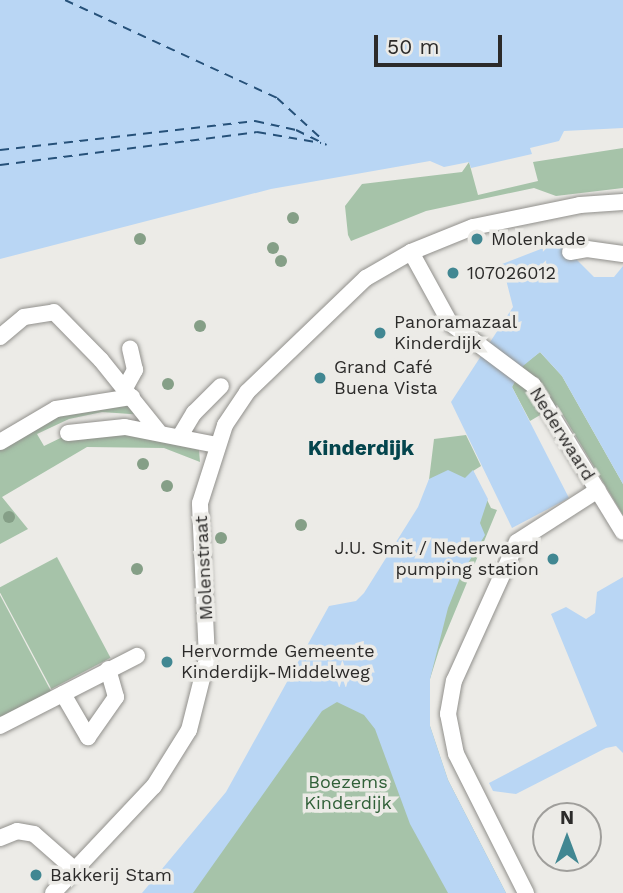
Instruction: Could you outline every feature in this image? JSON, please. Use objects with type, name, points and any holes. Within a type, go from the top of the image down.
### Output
[{"type":"street","name":"Molenstraat","points":[[53,893],[154,786],[189,730],[207,659],[200,503],[217,445],[247,392],[366,278],[411,252],[497,221],[580,205],[623,202]]},
{"type":"street","points":[[570,252],[587,249],[623,254]]},
{"type":"street","name":"Nederwaard","points":[[411,252],[443,315],[484,349],[521,374],[541,397],[623,532]]},
{"type":"street","points":[[0,337],[24,317],[54,312],[101,360],[158,432]]},
{"type":"street","points":[[128,392],[135,370],[130,349]]},
{"type":"street","points":[[180,436],[194,413],[221,386]]},
{"type":"street","points":[[0,442],[56,409],[128,392]]},
{"type":"street","points":[[68,433],[112,427],[158,432],[217,445]]},
{"type":"street","points":[[526,893],[456,754],[448,714],[454,681],[508,555],[531,529],[598,490]]},
{"type":"street","points":[[0,726],[137,656]]},
{"type":"street","points":[[63,694],[88,737],[116,697],[108,669]]},
{"type":"street","points":[[0,838],[17,831],[34,834],[75,870]]},
{"type":"green space","points":[[623,148],[623,188],[556,196],[534,188],[426,211],[351,241],[348,235],[345,206],[362,184],[462,172],[469,162],[478,195],[538,181],[533,162]]},
{"type":"green space","points":[[540,352],[562,376],[623,484],[623,515],[557,405],[530,421],[512,387],[523,365]]},
{"type":"green space","points":[[92,406],[137,406],[144,415],[102,412],[69,419],[37,434],[44,446],[79,429],[117,432],[199,450],[200,462],[164,448],[87,447],[2,497],[28,529],[0,544],[0,436],[35,416]]},
{"type":"green space","name":"Boezems Kinderdijk","points":[[466,435],[481,466],[473,471],[491,508],[497,510],[439,650],[430,679],[430,726],[448,780],[506,893],[148,893],[219,813],[432,495],[428,488],[434,439]]},
{"type":"green space","points":[[57,557],[111,658],[51,689],[0,593],[0,587]]},
{"type":"green space","points":[[0,595],[52,693],[9,717],[0,716]]},
{"type":"water","points":[[0,0],[623,0],[623,128],[564,131],[559,141],[530,148],[532,154],[471,168],[469,162],[444,167],[430,161],[271,189],[0,259]]},
{"type":"water","points":[[559,242],[594,277],[614,277],[623,266],[623,484],[562,376],[540,352],[523,366],[512,387],[569,498],[512,528],[451,402],[513,307],[502,264]]},
{"type":"water","points":[[448,470],[465,478],[473,470],[488,499],[480,523],[485,535],[462,573],[448,608],[430,679],[430,726],[448,780],[506,893],[448,893],[410,824],[375,729],[364,715],[337,702],[322,711],[193,893],[142,893],[226,792],[329,606],[356,601],[364,593],[418,507],[429,479]]},
{"type":"water","points":[[623,577],[623,753],[616,746],[606,748],[516,794],[493,791],[489,783],[597,726],[551,614],[566,607],[586,619],[595,613],[597,592]]},
{"type":"ferry route","points":[[65,0],[277,98],[324,141]]},
{"type":"ferry route","points":[[0,150],[255,121],[296,130],[327,145]]},
{"type":"ferry route","points":[[0,165],[257,132],[321,143]]},
{"type":"place","name":"Molenkade","points":[[477,239]]},
{"type":"place","name":"107026012","points":[[453,273]]},
{"type":"place","name":"Panoramazaal Kinderdijk","points":[[380,333]]},
{"type":"place","name":"Grand Café Buena Vista","points":[[320,378]]},
{"type":"place","name":"J.U. Smit / Nederwaard pumping station","points":[[553,559]]},
{"type":"place","name":"Hervormde Gemeente Kinderdijk-Middelweg","points":[[167,662]]},
{"type":"place","name":"Bakkerij Stam","points":[[36,875]]},
{"type":"district","name":"Kinderdijk","points":[[361,448]]}]
